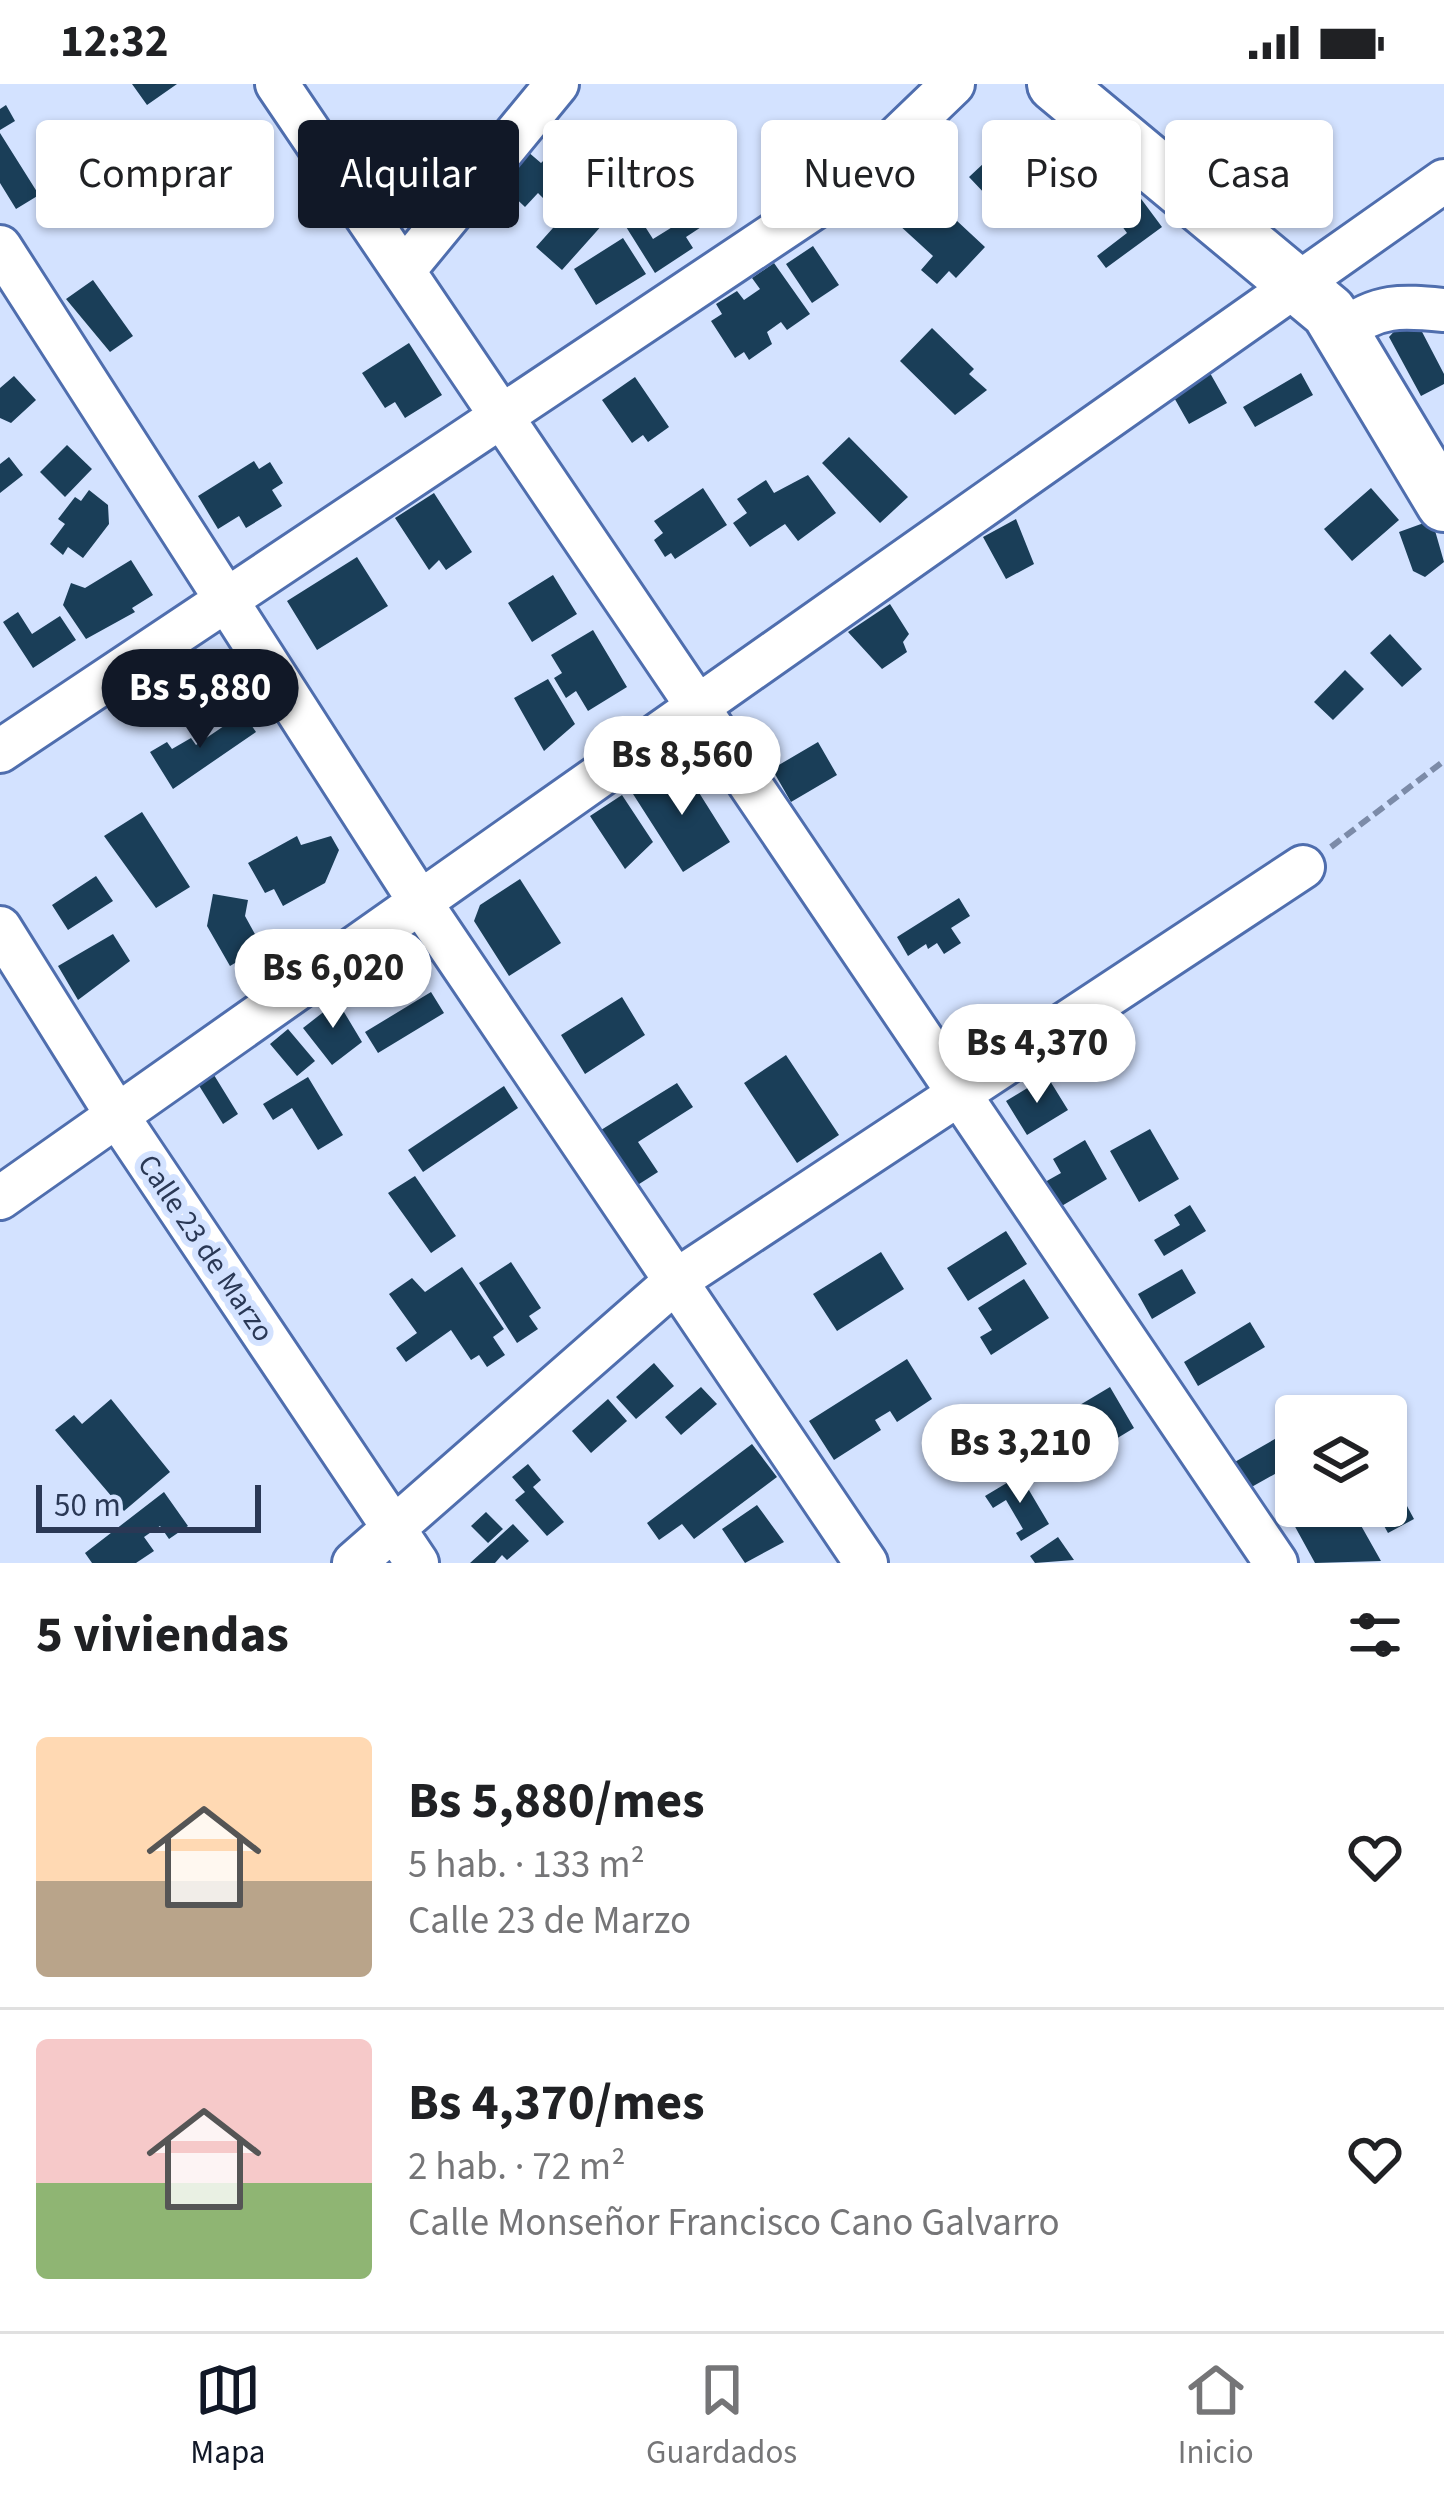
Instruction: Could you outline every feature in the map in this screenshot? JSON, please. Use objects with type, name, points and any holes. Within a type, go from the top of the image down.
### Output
[{"type":"main road","points":[[1059,85],[1296,282],[1343,331],[1444,504]]},
{"type":"street","points":[[277,84],[1276,1563]]},
{"type":"street","points":[[404,270],[557,84]]},
{"type":"street","points":[[0,752],[848,185],[953,84]]},
{"type":"street","points":[[0,1198],[698,701],[1444,181]]},
{"type":"street","points":[[0,247],[420,902],[866,1563]]},
{"type":"street","points":[[1343,331],[1371,310],[1394,305],[1444,310]]},
{"type":"street","points":[[353,1563],[677,1280],[1303,867]]},
{"type":"street","name":"Calle 23 de Marzo","points":[[0,928],[118,1117],[417,1563]]},
{"type":"path","points":[[1303,867],[1400,800],[1444,761]]},
{"type":"building","points":[[132,84],[177,84],[147,105]]},
{"type":"building","points":[[6,105],[15,121],[0,130],[0,109]]},
{"type":"building","points":[[0,133],[36,197],[16,209],[0,183]]},
{"type":"building","points":[[527,151],[543,161],[543,198],[538,193],[525,207],[519,201],[519,155]]},
{"type":"building","points":[[982,165],[982,191],[969,177]]},
{"type":"building","points":[[1141,199],[1162,227],[1106,268],[1097,256],[1127,233],[1123,228],[1141,228]]},
{"type":"building","points":[[958,222],[985,247],[956,278],[949,271],[937,284],[921,270],[933,256],[902,228],[958,228]]},
{"type":"building","points":[[553,228],[600,228],[562,270],[536,247]]},
{"type":"building","points":[[627,228],[646,228],[653,239],[671,228],[700,228],[686,237],[693,248],[655,273]]},
{"type":"building","points":[[623,238],[646,274],[596,305],[574,269]]},
{"type":"building","points":[[813,246],[839,285],[812,303],[786,264]]},
{"type":"building","points":[[774,263],[810,314],[787,330],[781,322],[767,332],[772,344],[749,360],[744,352],[735,358],[711,321],[722,314],[716,304],[737,291],[744,300],[760,289],[752,278]]},
{"type":"building","points":[[93,280],[133,336],[110,352],[66,299]]},
{"type":"building","points":[[1399,326],[1419,326],[1444,374],[1444,384],[1421,396],[1389,337]]},
{"type":"building","points":[[932,328],[974,369],[969,374],[987,390],[955,415],[900,361]]},
{"type":"building","points":[[409,343],[442,395],[405,418],[395,402],[385,408],[362,373]]},
{"type":"building","points":[[1210,373],[1227,403],[1189,424],[1172,394]]},
{"type":"building","points":[[1301,373],[1313,395],[1255,427],[1243,407]]},
{"type":"building","points":[[14,376],[36,400],[11,423],[0,418],[0,388]]},
{"type":"building","points":[[635,377],[669,427],[648,442],[643,435],[632,443],[602,400]]},
{"type":"building","points":[[849,437],[908,497],[880,523],[822,463]]},
{"type":"building","points":[[67,445],[92,469],[65,497],[40,472]]},
{"type":"building","points":[[9,457],[23,475],[0,493],[0,464]]},
{"type":"building","points":[[254,461],[259,469],[270,462],[283,483],[272,490],[282,506],[246,528],[239,516],[218,529],[198,496]]},
{"type":"building","points":[[808,475],[836,513],[798,541],[785,524],[750,547],[733,523],[747,513],[737,499],[766,480],[774,493]]},
{"type":"building","points":[[703,488],[727,525],[675,559],[671,553],[665,557],[654,540],[663,533],[654,521]]},
{"type":"building","points":[[1371,488],[1399,520],[1352,561],[1324,529]]},
{"type":"building","points":[[89,490],[108,505],[109,524],[83,558],[68,547],[63,555],[50,544],[65,524],[58,519],[75,497],[81,501]]},
{"type":"building","points":[[434,493],[472,552],[446,570],[439,560],[429,570],[395,518]]},
{"type":"building","points":[[1016,519],[1034,564],[1006,579],[983,537]]},
{"type":"building","points":[[1432,520],[1444,562],[1425,577],[1413,571],[1399,532]]},
{"type":"building","points":[[357,557],[388,606],[317,650],[287,601]]},
{"type":"building","points":[[131,560],[153,595],[132,608],[135,612],[86,639],[63,605],[71,583],[85,588]]},
{"type":"building","points":[[553,575],[577,614],[532,642],[508,603]]},
{"type":"building","points":[[890,604],[909,634],[903,642],[907,652],[882,669],[848,632]]},
{"type":"building","points":[[18,612],[32,634],[60,616],[76,640],[33,668],[3,622]]},
{"type":"building","points":[[593,630],[627,687],[588,711],[576,691],[566,698],[554,678],[562,673],[551,655]]},
{"type":"building","points":[[1390,634],[1422,669],[1402,687],[1370,653]]},
{"type":"building","points":[[1345,670],[1364,689],[1333,720],[1314,702]]},
{"type":"building","points":[[548,679],[575,724],[544,751],[514,698]]},
{"type":"building","points":[[243,713],[256,732],[173,789],[150,752],[167,742],[172,749],[191,738],[196,745]]},
{"type":"building","points":[[818,742],[837,775],[791,802],[772,769]]},
{"type":"building","points":[[681,764],[730,842],[683,872],[633,794]]},
{"type":"building","points":[[622,795],[653,842],[625,869],[590,816]]},
{"type":"building","points":[[142,812],[190,887],[156,908],[104,836]]},
{"type":"building","points":[[297,836],[301,845],[331,836],[339,850],[325,883],[283,906],[274,889],[265,893],[248,863]]},
{"type":"building","points":[[96,876],[113,901],[68,930],[52,905]]},
{"type":"building","points":[[520,879],[561,943],[509,976],[474,921],[480,905]]},
{"type":"building","points":[[213,894],[248,900],[245,916],[262,947],[230,966],[207,926]]},
{"type":"building","points":[[959,898],[970,916],[951,928],[961,943],[944,954],[937,943],[928,949],[926,944],[908,956],[897,937]]},
{"type":"building","points":[[113,934],[130,961],[78,1000],[58,966]]},
{"type":"building","points":[[332,992],[362,1042],[332,1065],[303,1028],[326,1010],[319,1002]]},
{"type":"building","points":[[431,992],[444,1013],[378,1053],[365,1032]]},
{"type":"building","points":[[622,997],[645,1035],[585,1074],[561,1035]]},
{"type":"building","points":[[288,1029],[315,1061],[297,1076],[270,1044]]},
{"type":"building","points":[[786,1055],[839,1135],[797,1163],[744,1083]]},
{"type":"building","points":[[214,1075],[238,1114],[223,1124],[198,1084]]},
{"type":"building","points":[[1047,1076],[1068,1110],[1027,1135],[1006,1101]]},
{"type":"building","points":[[308,1077],[343,1135],[318,1150],[292,1108],[273,1120],[263,1104]]},
{"type":"building","points":[[677,1083],[693,1107],[638,1142],[658,1172],[636,1186],[601,1130]]},
{"type":"building","points":[[504,1086],[518,1108],[423,1172],[408,1150]]},
{"type":"building","points":[[1150,1129],[1179,1179],[1139,1202],[1110,1151]]},
{"type":"building","points":[[1085,1140],[1107,1179],[1060,1207],[1045,1182],[1061,1173],[1053,1159]]},
{"type":"building","points":[[415,1176],[456,1236],[431,1253],[388,1193]]},
{"type":"building","points":[[1190,1205],[1206,1231],[1164,1256],[1154,1240],[1180,1225],[1174,1215]]},
{"type":"building","points":[[1006,1231],[1027,1264],[968,1301],[947,1268]]},
{"type":"building","points":[[881,1252],[904,1289],[837,1331],[813,1294]]},
{"type":"building","points":[[511,1262],[541,1308],[529,1316],[538,1329],[517,1343],[479,1283]]},
{"type":"building","points":[[462,1267],[504,1329],[493,1337],[505,1355],[487,1367],[479,1355],[471,1360],[451,1330],[406,1362],[396,1348],[417,1333],[389,1294],[412,1278],[425,1292]]},
{"type":"building","points":[[1182,1269],[1196,1293],[1152,1319],[1138,1294]]},
{"type":"building","points":[[1024,1279],[1049,1318],[991,1355],[980,1337],[992,1330],[978,1308]]},
{"type":"building","points":[[1250,1322],[1265,1347],[1198,1386],[1184,1362]]},
{"type":"building","points":[[907,1359],[932,1399],[897,1422],[890,1411],[875,1420],[881,1430],[834,1460],[809,1421]]},
{"type":"building","points":[[654,1363],[674,1386],[636,1419],[616,1397]]},
{"type":"building","points":[[701,1387],[717,1404],[681,1435],[665,1417]]},
{"type":"building","points":[[1110,1387],[1134,1428],[1078,1462],[1053,1421]]},
{"type":"building","points":[[111,1399],[170,1472],[124,1511],[55,1430],[74,1415],[82,1424]]},
{"type":"building","points":[[608,1399],[627,1421],[591,1453],[572,1431]]},
{"type":"building","points":[[1032,1426],[1040,1441],[1025,1450],[1033,1465],[1012,1477],[995,1447]]},
{"type":"building","points":[[1275,1439],[1275,1474],[1248,1489],[1233,1463]]},
{"type":"building","points":[[752,1444],[777,1477],[694,1539],[682,1524],[659,1540],[647,1523]]},
{"type":"building","points":[[528,1464],[541,1480],[533,1487],[564,1522],[547,1536],[515,1500],[525,1492],[512,1477]]},
{"type":"building","points":[[1020,1475],[1049,1524],[1021,1541],[1016,1533],[1023,1529],[1006,1500],[993,1508],[985,1496]]},
{"type":"building","points":[[164,1492],[188,1526],[169,1539],[160,1526],[144,1537],[154,1551],[136,1563],[92,1563],[85,1553]]},
{"type":"building","points":[[757,1505],[784,1542],[745,1563],[722,1529]]},
{"type":"building","points":[[486,1512],[503,1529],[488,1543],[471,1526]]},
{"type":"building","points":[[513,1524],[529,1541],[507,1560],[502,1555],[495,1563],[470,1563]]},
{"type":"building","points":[[1295,1527],[1362,1527],[1381,1561],[1315,1563]]},
{"type":"building","points":[[1058,1537],[1074,1560],[1035,1563],[1030,1556]]}]
